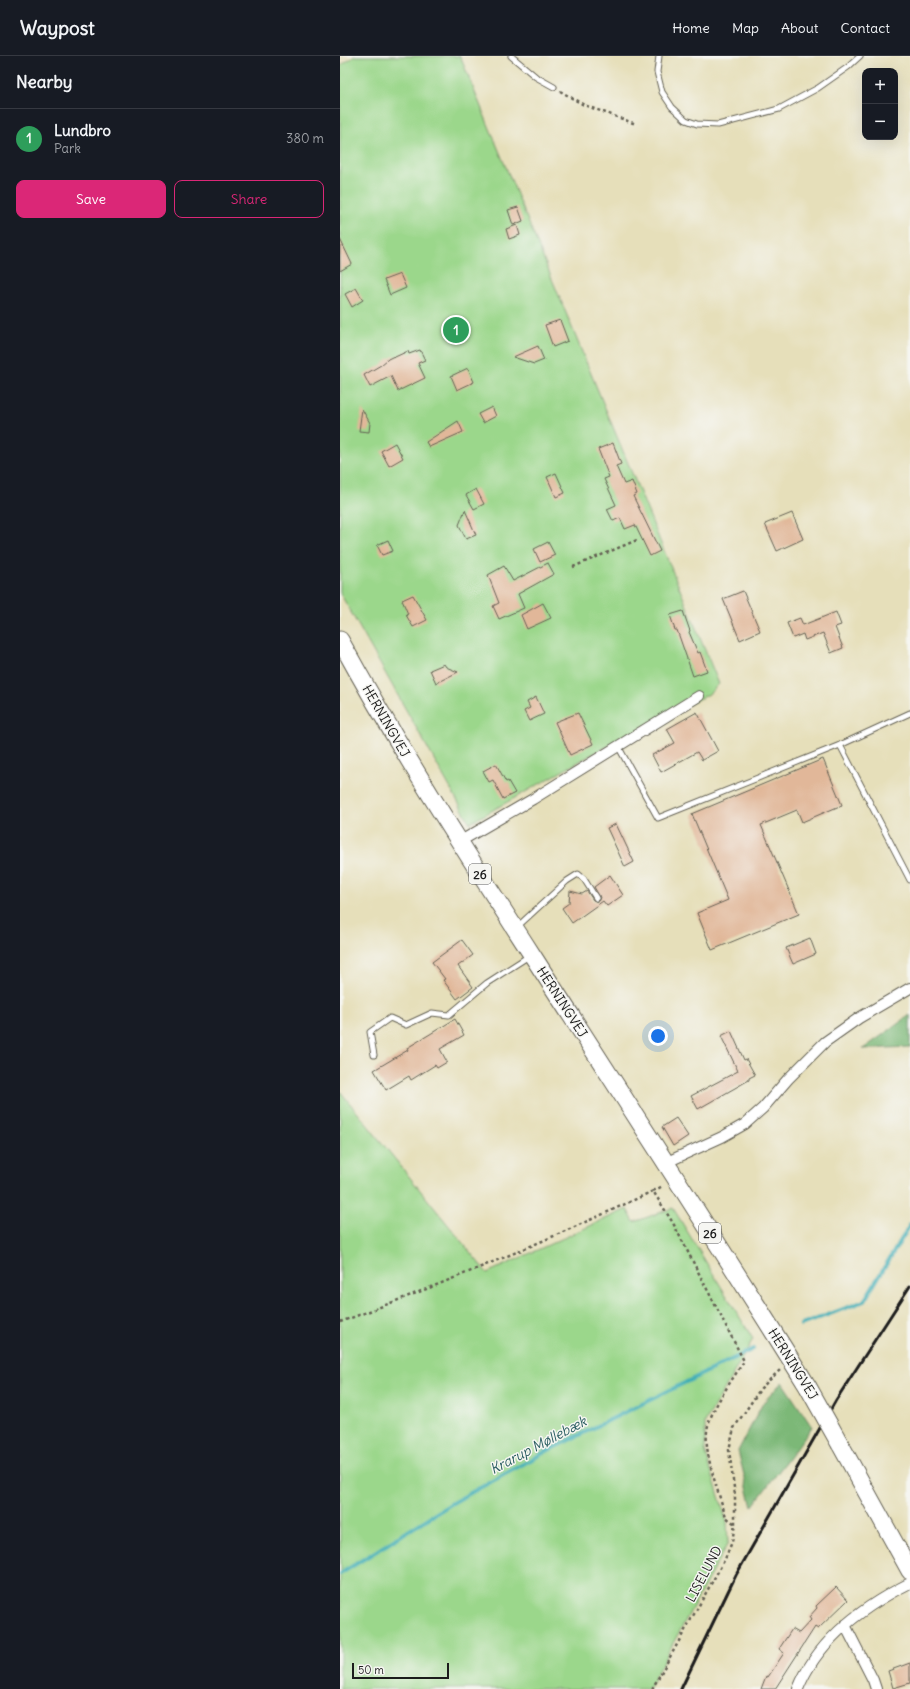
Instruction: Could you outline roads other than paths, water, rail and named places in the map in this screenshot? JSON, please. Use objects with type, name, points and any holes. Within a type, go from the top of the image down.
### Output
[{"type":"main road","name":"HERNINGVEJ","points":[[340,640],[409,762],[808,1387],[910,1571]]},
{"type":"street","points":[[460,842],[533,799],[699,696]]},
{"type":"street","points":[[665,1163],[722,1137],[746,1124],[763,1108],[788,1079],[826,1042],[859,1018],[910,988]]},
{"type":"street","points":[[798,1689],[813,1662],[845,1625],[880,1599],[910,1583]]},
{"type":"street","points":[[845,1625],[873,1680],[876,1689]]},
{"type":"lane","points":[[511,56],[536,77],[554,87]]},
{"type":"lane","points":[[659,56],[657,72],[662,92],[672,107],[686,120],[697,124],[718,125],[779,109],[818,88],[848,67],[860,56]]},
{"type":"lane","points":[[618,746],[658,818],[840,745],[910,713]]},
{"type":"lane","points":[[840,745],[910,880]]},
{"type":"lane","points":[[515,929],[566,881],[578,874],[584,878],[596,898]]},
{"type":"lane","points":[[374,1055],[370,1032],[390,1018],[406,1025],[432,1012],[449,1015],[487,983],[532,954]]},
{"type":"waterway","name":"Krarup Møllebæk","points":[[801,1325],[864,1301],[910,1225]]},
{"type":"waterway","name":"Krarup Møllebæk","points":[[340,1574],[454,1502],[545,1452],[753,1349]]},
{"type":"railway","points":[[681,1689],[736,1575],[836,1400],[910,1286]]},
{"type":"place","name":"Lundbro","points":[[456,330]]}]
